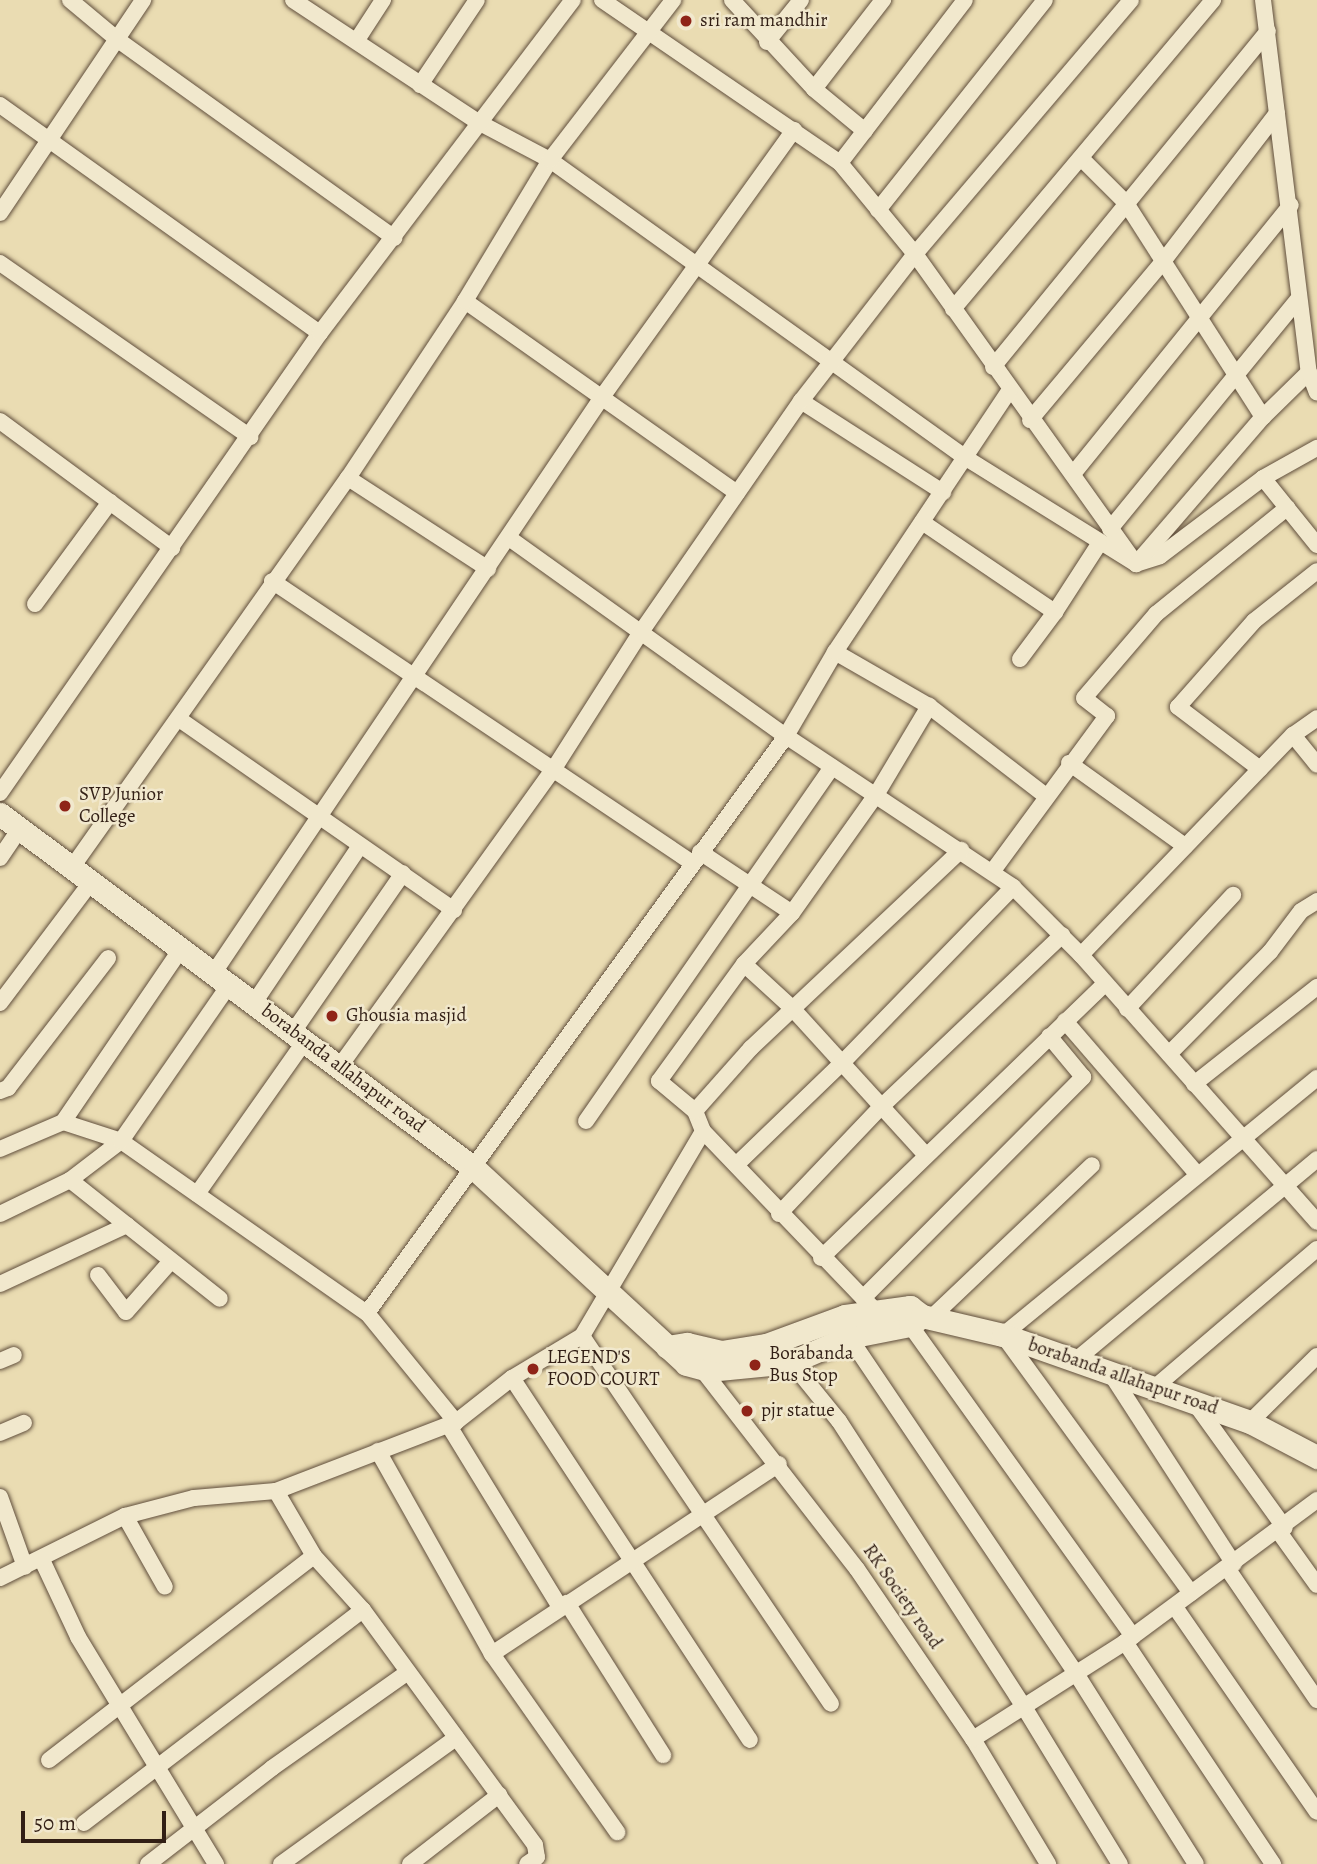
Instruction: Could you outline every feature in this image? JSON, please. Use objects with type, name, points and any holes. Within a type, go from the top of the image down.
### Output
[{"type":"main road","name":"borabanda allahapur road","points":[[0,814],[74,866],[221,980],[475,1169],[685,1364],[701,1368],[791,1362],[843,1328],[869,1304],[910,1307],[921,1319]]},
{"type":"main road","name":"borabanda allahapur road","points":[[667,1347],[687,1344],[721,1352],[843,1328],[921,1319],[1003,1335],[1076,1360],[1250,1422],[1315,1454]]},
{"type":"street","points":[[70,0],[118,40],[395,238]]},
{"type":"street","points":[[0,213],[52,140],[143,0]]},
{"type":"street","points":[[293,0],[478,122],[550,160],[829,364],[966,458],[1099,544],[1136,564],[1160,556],[1263,478],[1317,448]]},
{"type":"street","points":[[356,40],[383,0]]},
{"type":"street","points":[[420,85],[477,0]]},
{"type":"street","points":[[0,793],[320,333],[395,238],[478,122],[573,0]]},
{"type":"street","points":[[602,0],[839,163],[915,254],[1009,391],[1073,474],[1136,564]]},
{"type":"street","points":[[74,866],[179,719],[272,581],[348,478],[464,301],[550,160],[673,0]]},
{"type":"street","points":[[732,0],[767,42],[814,89],[865,131]]},
{"type":"street","points":[[767,42],[801,0]]},
{"type":"street","points":[[814,89],[884,0]]},
{"type":"street","points":[[839,163],[965,0]]},
{"type":"street","points":[[878,210],[1045,0]]},
{"type":"street","points":[[340,1066],[553,770],[641,632],[801,401],[915,254],[1131,0]]},
{"type":"street","points":[[953,309],[1213,0]]},
{"type":"street","points":[[1264,0],[1291,205],[1299,298],[1309,372],[1317,394]]},
{"type":"street","points":[[993,367],[1268,31]]},
{"type":"street","points":[[0,105],[320,333]]},
{"type":"street","points":[[1030,420],[1165,259],[1277,113]]},
{"type":"street","points":[[0,1214],[70,1180],[121,1141],[318,819],[602,397],[794,130]]},
{"type":"street","points":[[1081,158],[1126,203],[1165,259],[1234,377],[1263,417]]},
{"type":"street","points":[[1073,474],[1291,205]]},
{"type":"street","points":[[0,263],[250,437]]},
{"type":"street","points":[[1110,529],[1299,298]]},
{"type":"street","points":[[464,301],[737,493]]},
{"type":"street","points":[[1136,564],[1263,417],[1309,372]]},
{"type":"street","points":[[367,1313],[475,1169],[696,857],[786,736],[835,652],[1009,391]]},
{"type":"street","points":[[801,401],[943,492]]},
{"type":"street","points":[[0,421],[172,548]]},
{"type":"street","points":[[348,478],[488,569]]},
{"type":"street","points":[[1263,478],[1316,541]]},
{"type":"street","points":[[35,604],[110,502]]},
{"type":"street","points":[[992,873],[1069,763],[1107,716],[1084,698],[1156,614],[1287,508]]},
{"type":"street","points":[[922,522],[1055,612]]},
{"type":"street","points":[[509,538],[786,736],[1013,887],[1081,955],[1317,1222]]},
{"type":"street","points":[[1020,659],[1055,612],[1099,544]]},
{"type":"street","points":[[1260,769],[1178,707],[1254,621],[1317,571]]},
{"type":"street","points":[[272,581],[553,770],[696,857],[751,886],[792,913]]},
{"type":"street","points":[[835,652],[929,706],[1046,796]]},
{"type":"street","points":[[929,706],[876,795],[792,913],[744,964],[659,1081],[695,1111],[703,1131],[821,1258],[869,1304],[1083,1077],[1049,1036]]},
{"type":"street","points":[[1081,955],[1293,735],[1317,718]]},
{"type":"street","points":[[179,719],[318,819],[403,873],[454,910]]},
{"type":"street","points":[[1293,735],[1317,765]]},
{"type":"street","points":[[1069,763],[1185,846]]},
{"type":"street","points":[[586,1121],[832,767]]},
{"type":"street","points":[[0,858],[20,828]]},
{"type":"street","points":[[254,1003],[360,846]]},
{"type":"street","points":[[695,1111],[792,1008],[961,850]]},
{"type":"street","points":[[197,1194],[403,873]]},
{"type":"street","points":[[0,1003],[92,881]]},
{"type":"street","points":[[736,1165],[842,1063],[1013,887]]},
{"type":"street","points":[[1127,1009],[1233,895]]},
{"type":"street","points":[[1169,1054],[1270,952],[1301,911],[1317,901]]},
{"type":"street","points":[[779,1214],[881,1107],[1062,935]]},
{"type":"street","points":[[0,1149],[63,1122],[181,949]]},
{"type":"street","points":[[0,1091],[8,1088],[108,958]]},
{"type":"street","points":[[744,964],[792,1008],[924,1153]]},
{"type":"street","points":[[821,1258],[924,1153],[1105,984]]},
{"type":"street","points":[[1194,1084],[1317,987]]},
{"type":"street","points":[[1065,1021],[1198,1175]]},
{"type":"street","points":[[1191,1593],[1003,1335],[1317,1077]]},
{"type":"street","points":[[63,1122],[121,1141],[367,1313],[456,1422]]},
{"type":"street","points":[[567,1603],[560,1607],[449,1426],[512,1378],[582,1336],[609,1296],[703,1131]]},
{"type":"street","points":[[1076,1360],[1317,1159]]},
{"type":"street","points":[[1092,1165],[921,1319],[1273,1864]]},
{"type":"street","points":[[70,1180],[219,1299]]},
{"type":"street","points":[[0,1284],[127,1225]]},
{"type":"street","points":[[1154,1388],[1317,1249]]},
{"type":"street","points":[[98,1275],[126,1312],[171,1261]]},
{"type":"street","points":[[843,1328],[1077,1675],[1196,1864]]},
{"type":"street","points":[[582,1336],[831,1703]]},
{"type":"street","points":[[1250,1422],[1317,1356]]},
{"type":"street","points":[[791,1362],[839,1421],[1024,1707],[1119,1864]]},
{"type":"street","name":"RK Society road","points":[[701,1368],[779,1464],[857,1569],[973,1739],[1048,1864]]},
{"type":"street","points":[[1111,1374],[1317,1700]]},
{"type":"street","points":[[512,1378],[635,1559],[750,1740]]},
{"type":"street","points":[[1193,1402],[1317,1585]]},
{"type":"street","points":[[0,1578],[42,1560],[125,1516],[194,1498],[276,1491],[456,1422]]},
{"type":"street","points":[[0,1433],[24,1423]]},
{"type":"street","points":[[378,1451],[492,1654],[617,1832]]},
{"type":"street","points":[[492,1654],[779,1464]]},
{"type":"street","points":[[276,1491],[314,1556],[363,1610],[535,1845],[537,1857],[527,1864]]},
{"type":"street","points":[[973,1739],[1077,1675],[1129,1639],[1282,1530],[1317,1500]]},
{"type":"street","points":[[1,1503],[25,1567]]},
{"type":"street","points":[[125,1516],[164,1587]]},
{"type":"street","points":[[49,1760],[314,1556]]},
{"type":"street","points":[[42,1560],[78,1637],[216,1864]]},
{"type":"street","points":[[567,1603],[663,1755]]},
{"type":"street","points":[[1175,1607],[1317,1812]]},
{"type":"street","points":[[84,1823],[363,1610]]},
{"type":"street","points":[[148,1864],[408,1672]]},
{"type":"street","points":[[281,1864],[456,1738]]},
{"type":"street","points":[[410,1864],[499,1795]]},
{"type":"place","name":"sri ram mandhir","points":[[686,21]]},
{"type":"place","name":"SVP Junior College","points":[[65,806]]},
{"type":"place","name":"Ghousia masjid","points":[[332,1016]]},
{"type":"place","name":"Borabanda Bus Stop","points":[[755,1365]]},
{"type":"place","name":"LEGEND'S FOOD COURT","points":[[533,1369]]},
{"type":"place","name":"pjr statue","points":[[747,1411]]}]
